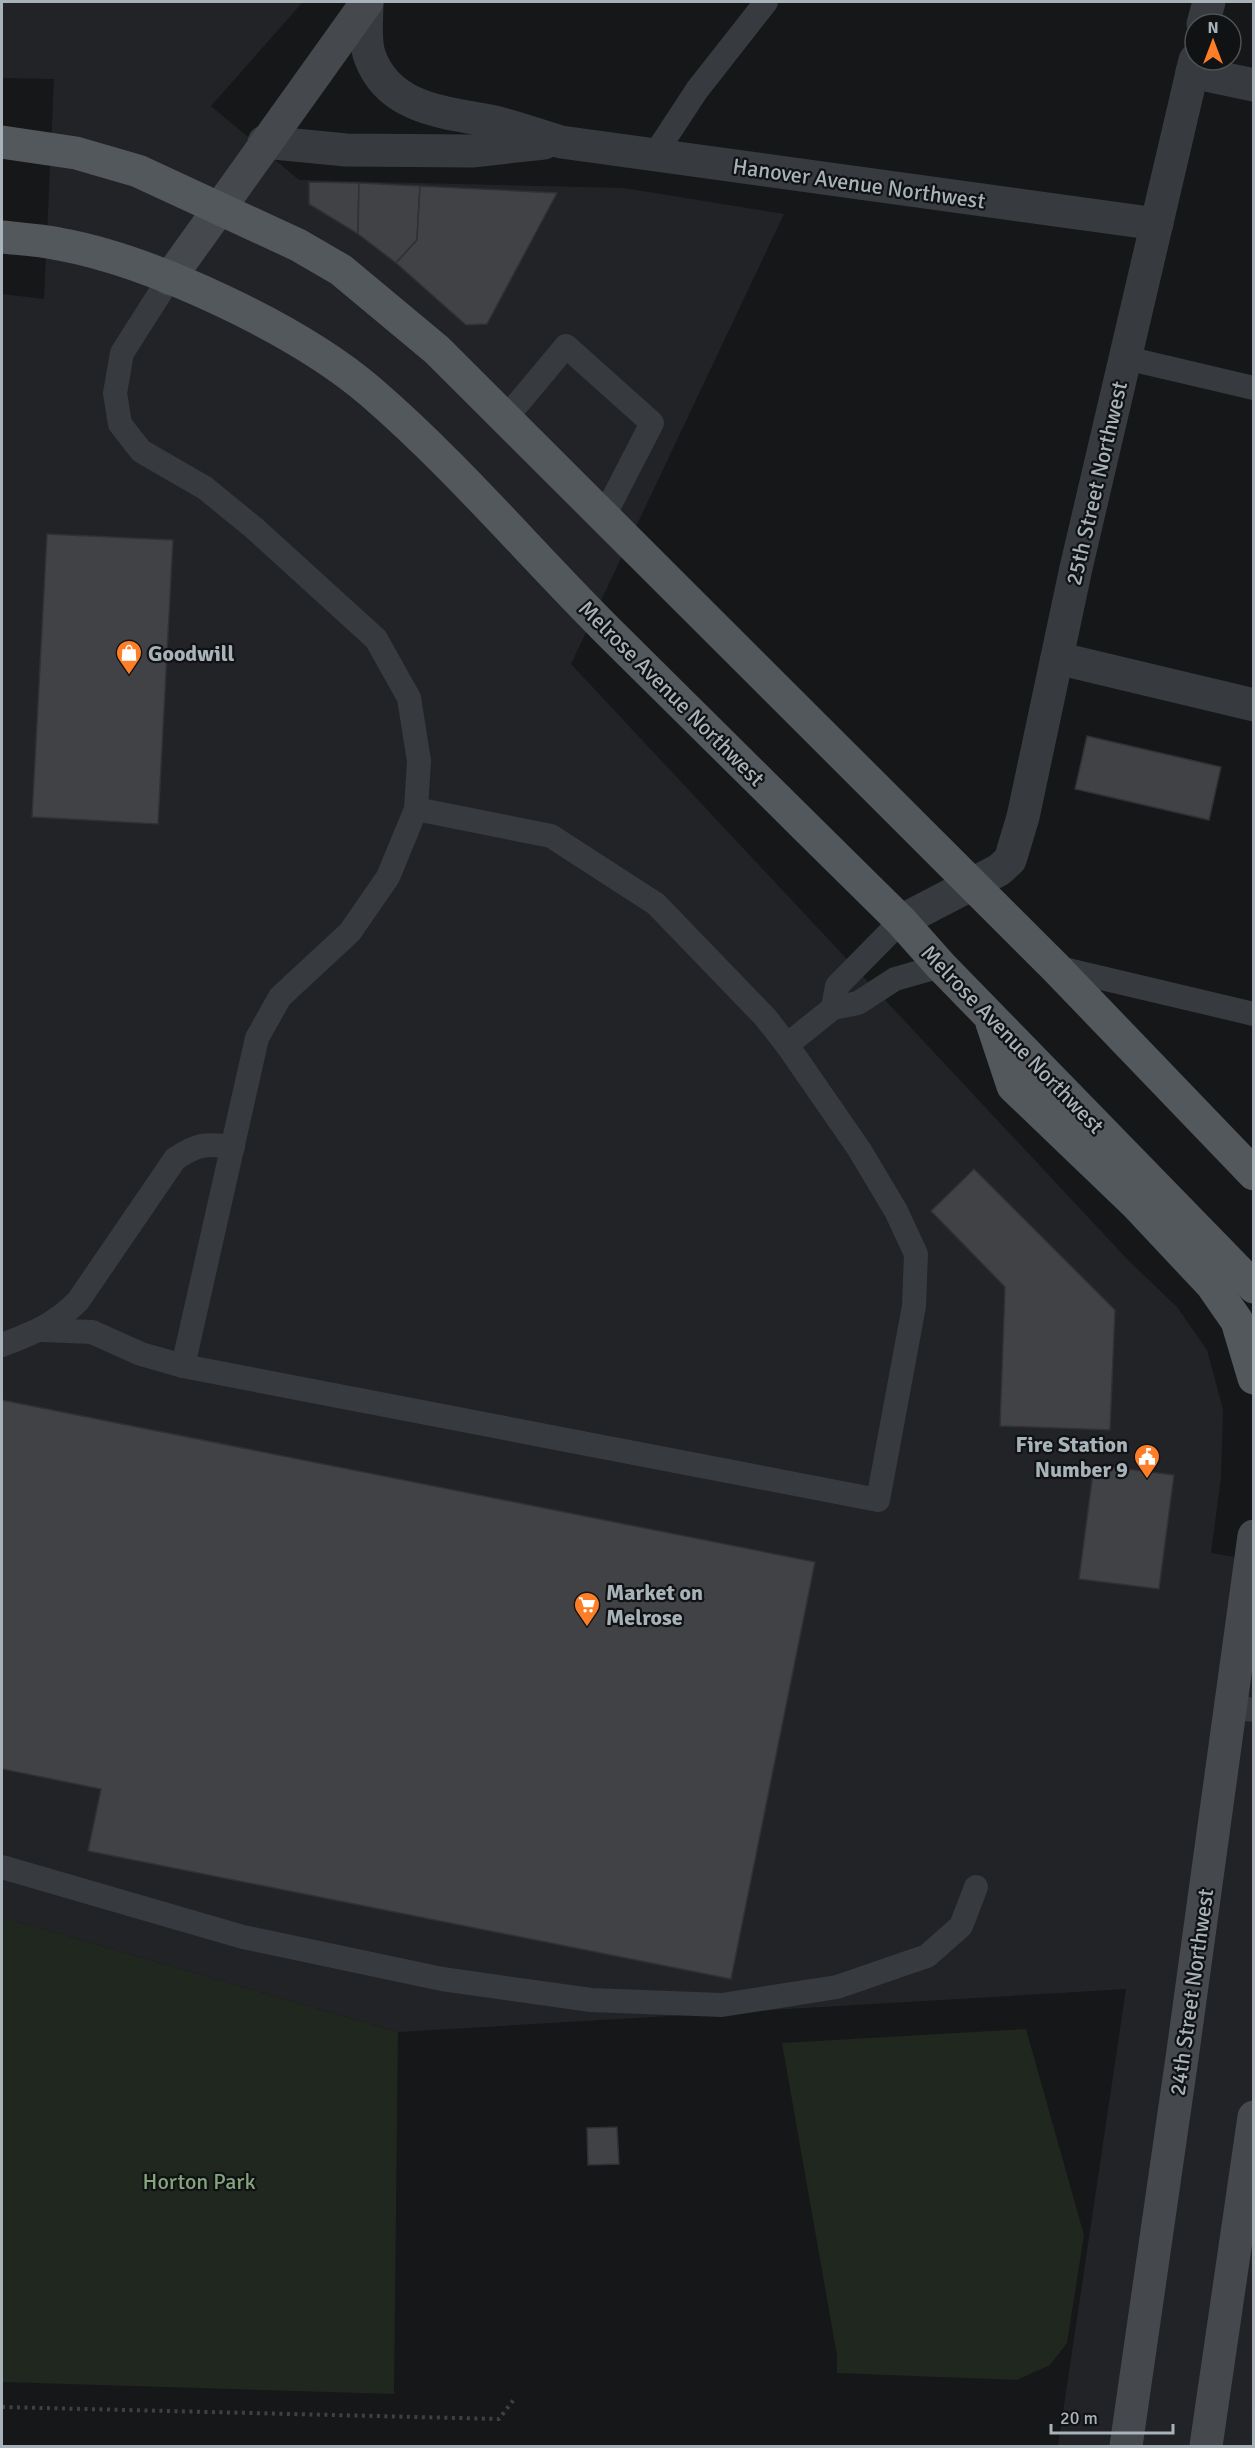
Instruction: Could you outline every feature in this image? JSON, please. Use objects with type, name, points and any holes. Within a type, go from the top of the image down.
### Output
[{"type":"main road","points":[[169,279],[264,142],[367,2]]},
{"type":"main road","points":[[2,142],[97,159],[138,171],[298,245],[341,270],[437,350],[970,885],[1055,967],[1254,1174]]},
{"type":"main road","name":"Melrose Avenue Northwest","points":[[2,237],[60,244],[120,259],[169,279],[246,313],[312,350],[369,391],[440,457],[615,639],[901,921],[941,966],[1254,1287]]},
{"type":"main road","points":[[990,1016],[1013,1086],[1135,1203],[1212,1285],[1237,1321],[1254,1378]]},
{"type":"main road","name":"24th Street Northwest","points":[[1126,2446],[1242,1709],[1254,1536]]},
{"type":"main road","points":[[1206,2446],[1254,2117]]},
{"type":"street","name":"Hanover Avenue Northwest","points":[[367,2],[369,55],[395,94],[416,104],[452,115],[490,121],[561,142],[1157,224]]},
{"type":"street","name":"25th Street Northwest","points":[[901,921],[999,870],[1010,860],[1023,817],[1057,658],[1193,72]]},
{"type":"street","points":[[1213,72],[1254,85]]},
{"type":"street","name":"Hanover Avenue Northwest","points":[[264,142],[346,150],[472,151],[561,142]]},
{"type":"street","points":[[1057,658],[1254,705]]},
{"type":"lane","points":[[655,154],[697,90],[766,2]]},
{"type":"lane","points":[[169,279],[122,353],[115,393],[120,424],[141,451],[205,488],[254,528],[376,639],[409,698],[419,761],[416,809],[388,877],[350,932],[280,997],[257,1038],[183,1366]]},
{"type":"lane","points":[[505,419],[566,346],[652,423],[603,518]]},
{"type":"lane","points":[[1126,358],[1254,388]]},
{"type":"lane","points":[[42,1330],[92,1332],[141,1354],[183,1366],[878,1500],[914,1306],[916,1254],[896,1211],[859,1149],[765,1017],[656,904],[551,836],[416,809]]},
{"type":"lane","points":[[833,1008],[837,986],[901,921]]},
{"type":"lane","points":[[787,1045],[833,1008],[858,1003],[895,979],[941,966]]},
{"type":"lane","points":[[1055,967],[1254,1014]]},
{"type":"lane","points":[[2,1345],[42,1330],[60,1318],[78,1301],[175,1160],[192,1147],[212,1144],[233,1147]]},
{"type":"lane","points":[[2,1867],[243,1937],[442,1979],[591,2000],[722,2005],[837,1987],[927,1956],[961,1926],[976,1887]]},
{"type":"path","points":[[2,2407],[499,2419],[515,2398]]},
{"type":"shaded area","points":[[2,2],[302,3],[211,106],[299,180],[624,188],[784,214],[571,664],[1129,1261],[1177,1307],[1207,1350],[1223,1409],[1221,1478],[1211,1553],[1254,1560],[1253,2446],[1058,2446],[1126,1989],[398,2032],[2,1917],[2,294],[44,299],[54,79],[2,78]]},
{"type":"green space","name":"Horton Park","points":[[2,1917],[398,2032],[394,2394],[2,2382]]},
{"type":"green space","points":[[1026,2029],[1084,2235],[1067,2343],[1050,2365],[1017,2380],[837,2373],[837,2356],[782,2043]]},
{"type":"building","points":[[309,182],[359,183],[358,234],[309,204]]},
{"type":"building","points":[[359,183],[420,186],[417,240],[396,263],[358,234]]},
{"type":"building","points":[[420,186],[557,193],[487,324],[466,325],[396,263],[417,240]]},
{"type":"building","points":[[47,534],[173,540],[158,824],[32,817]]},
{"type":"building","points":[[1087,736],[1221,767],[1209,820],[1075,789]]},
{"type":"building","points":[[974,1169],[1115,1310],[1110,1430],[1000,1426],[1005,1287],[931,1211]]},
{"type":"building","points":[[2,1400],[815,1562],[731,1979],[88,1851],[101,1789],[2,1769]]},
{"type":"building","points":[[1094,1465],[1174,1475],[1159,1589],[1079,1579]]},
{"type":"building","points":[[617,2127],[619,2164],[588,2165],[587,2128]]},
{"type":"place","name":"Goodwill","points":[[129,676]]},
{"type":"place","name":"Fire Station Number 9","points":[[1147,1480]]},
{"type":"place","name":"Market on Melrose","points":[[587,1628]]}]
